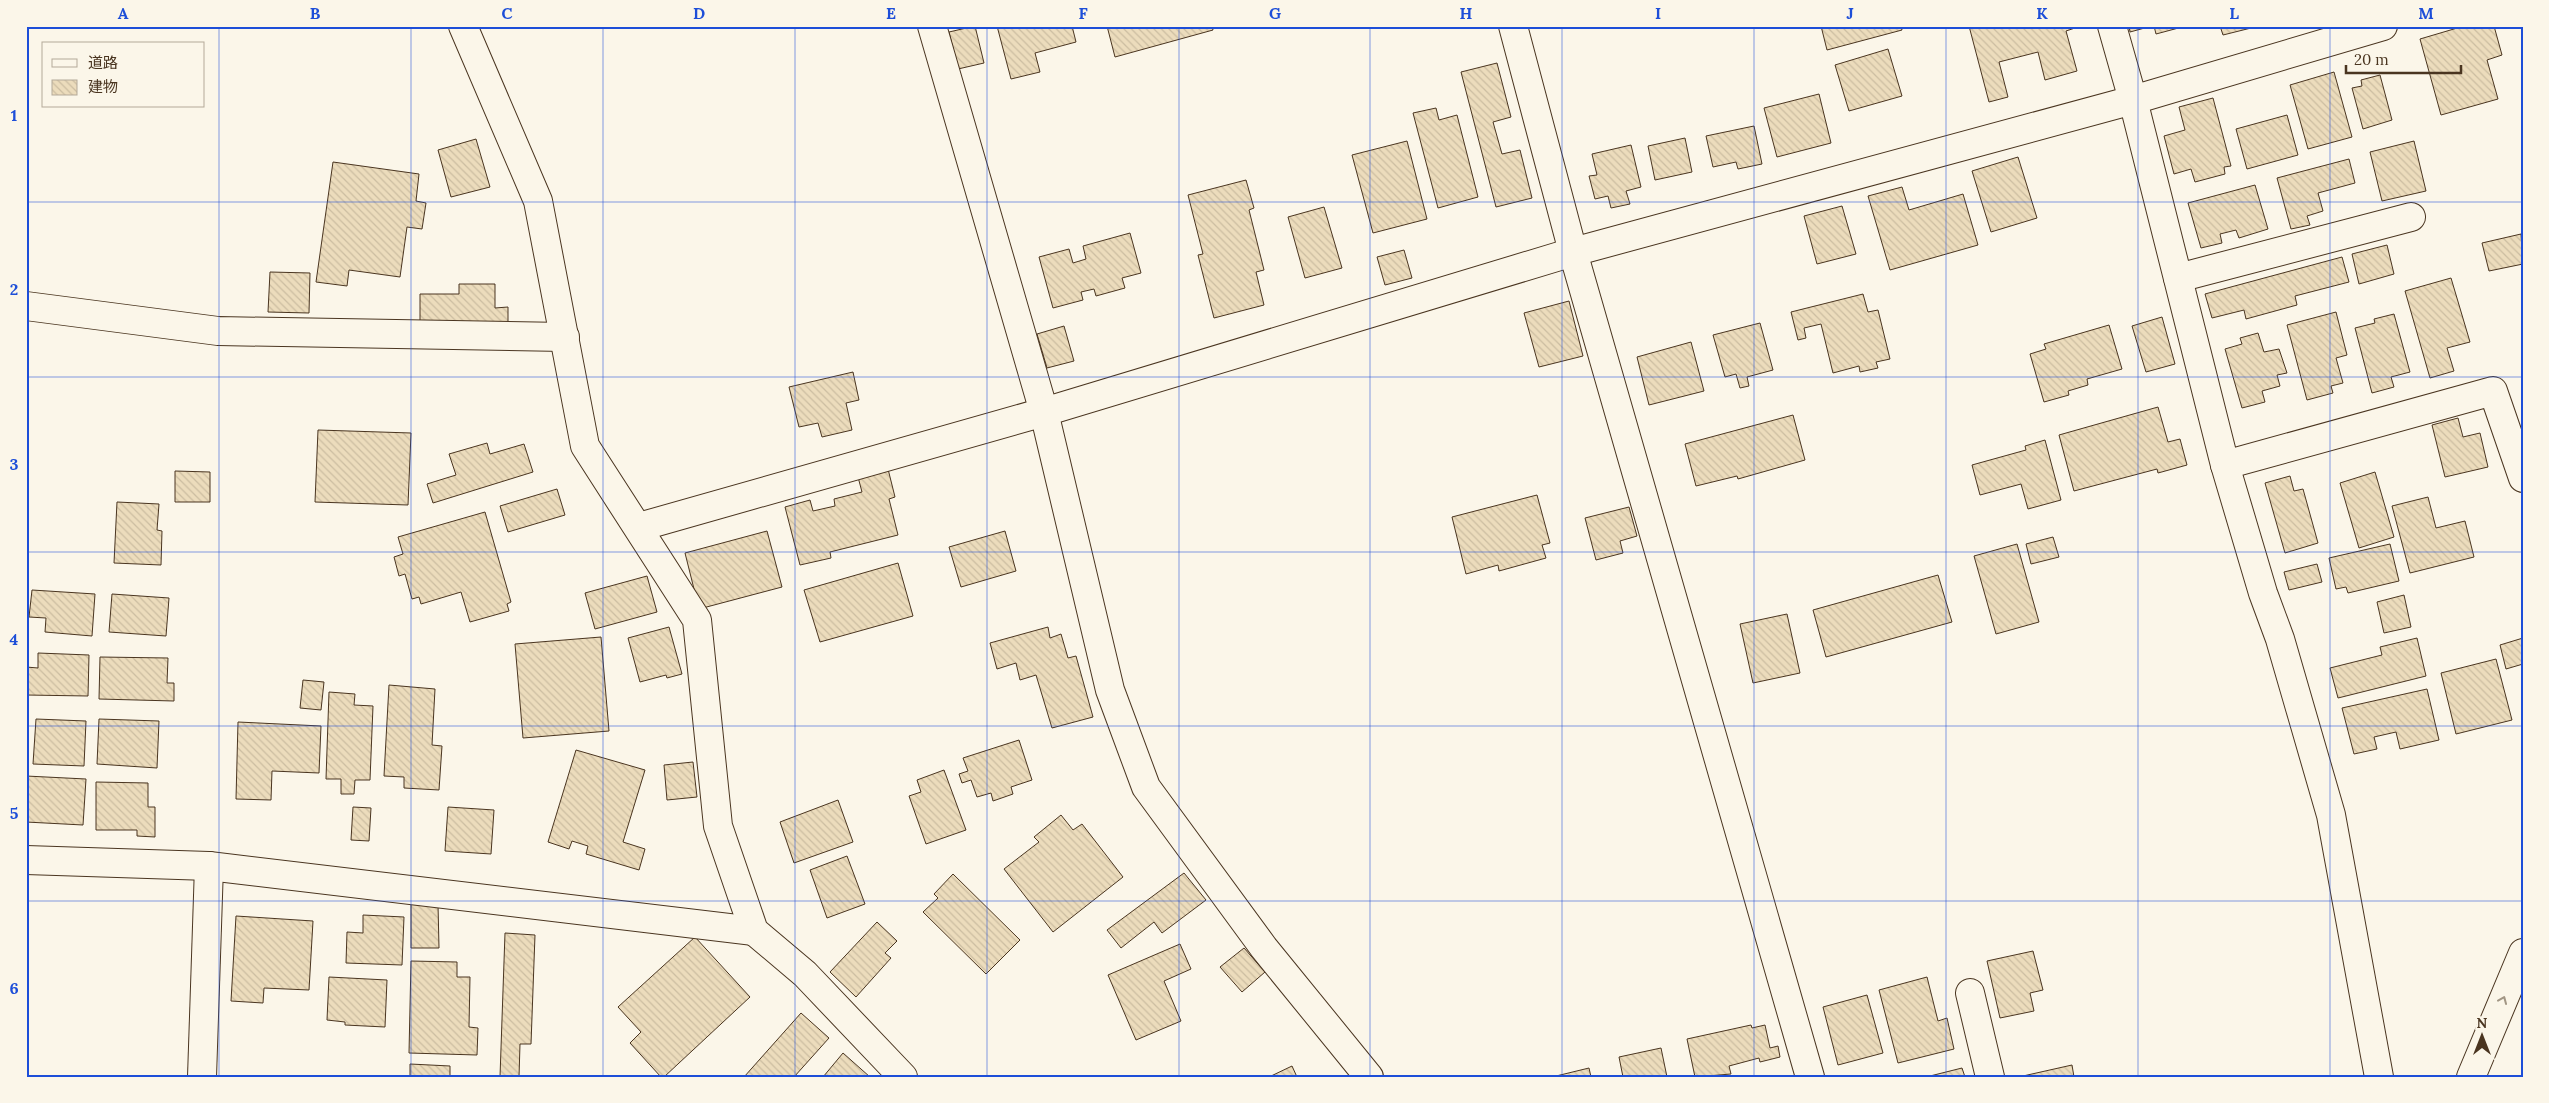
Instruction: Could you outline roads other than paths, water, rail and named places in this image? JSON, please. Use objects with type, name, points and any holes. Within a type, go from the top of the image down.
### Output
[{"type":"main road","points":[[463,26],[538,201],[585,446],[639,527],[697,620],[718,826],[754,931],[805,974],[903,1077]]},
{"type":"main road","points":[[932,26],[1044,412],[1110,690],[1146,787],[1264,948],[1369,1077]]},
{"type":"main road","points":[[1513,26],[1573,252],[1810,1077]]},
{"type":"main road","points":[[2112,26],[2133,100],[2225,465],[2262,593],[2280,640],[2331,816],[2379,1077]]},
{"type":"main road","points":[[639,527],[1044,412],[1573,252],[2133,100],[2383,26]]},
{"type":"main road","points":[[2178,278],[2411,217]]},
{"type":"main road","points":[[26,306],[218,331],[565,336]]},
{"type":"main road","points":[[2225,465],[2493,391],[2523,478]]},
{"type":"main road","points":[[26,860],[209,866],[754,931]]},
{"type":"main road","points":[[202,1077],[209,866]]},
{"type":"main road","points":[[2471,1077],[2523,953]]},
{"type":"main road","points":[[1970,994],[1990,1077]]}]
